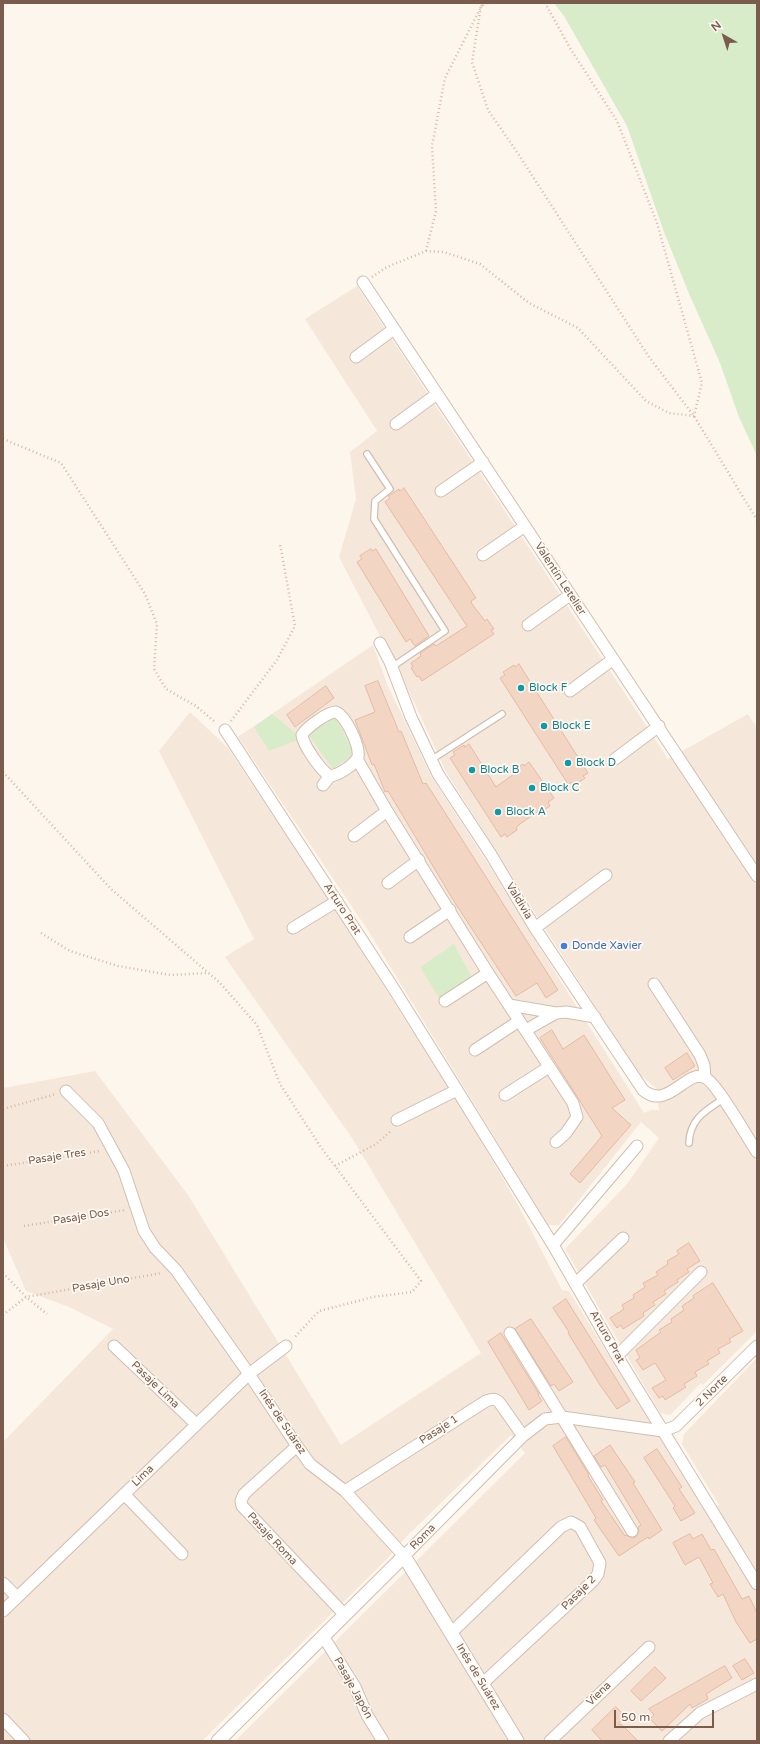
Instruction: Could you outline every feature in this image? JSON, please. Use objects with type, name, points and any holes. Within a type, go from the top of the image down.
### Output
[{"type":"street","name":"Valentín Letelier","points":[[363,282],[612,660],[659,726],[757,876]]},
{"type":"street","points":[[356,357],[394,330]]},
{"type":"street","points":[[396,424],[437,394]]},
{"type":"street","points":[[440,491],[483,462]]},
{"type":"street","points":[[483,555],[525,526]]},
{"type":"street","points":[[528,625],[570,595]]},
{"type":"street","name":"Valdivia","points":[[380,643],[408,710],[438,774],[490,853],[535,928],[643,1090],[652,1096],[663,1096],[691,1079],[700,1076],[705,1077]]},
{"type":"street","points":[[570,691],[612,660]]},
{"type":"street","points":[[330,776],[322,770],[303,742],[302,735],[305,731],[329,713],[336,712],[343,718],[358,748],[357,759],[387,811],[419,860],[488,973],[563,1087],[577,1111],[577,1117],[566,1133],[556,1142]]},
{"type":"street","points":[[615,758],[659,726]]},
{"type":"street","name":"Arturo Prat","points":[[225,730],[337,901],[457,1090],[553,1245],[617,1356],[757,1584]]},
{"type":"street","points":[[323,785],[330,776],[336,775],[357,759]]},
{"type":"street","points":[[354,836],[387,811]]},
{"type":"street","points":[[388,883],[419,860]]},
{"type":"street","points":[[535,928],[606,875]]},
{"type":"street","points":[[292,928],[337,901]]},
{"type":"street","points":[[410,937],[450,910]]},
{"type":"street","points":[[445,1001],[488,973]]},
{"type":"street","points":[[654,984],[700,1055],[704,1065],[705,1077],[716,1088],[757,1152]]},
{"type":"street","points":[[509,1005],[556,1013],[566,1012],[594,1017]]},
{"type":"street","points":[[526,1030],[556,1013]]},
{"type":"street","points":[[475,1050],[519,1021]]},
{"type":"street","points":[[505,1095],[549,1067]]},
{"type":"street","points":[[397,1120],[457,1090]]},
{"type":"street","name":"Inés de Suárez","points":[[66,1091],[98,1123],[124,1171],[144,1231],[155,1248],[176,1270],[310,1464],[345,1491],[404,1556],[517,1741]]},
{"type":"street","points":[[553,1245],[637,1146]]},
{"type":"street","points":[[576,1283],[622,1238]]},
{"type":"street","points":[[617,1356],[701,1272]]},
{"type":"street","points":[[510,1334],[632,1531]]},
{"type":"street","name":"Pasaje Lima","points":[[114,1346],[196,1424]]},
{"type":"street","name":"Lima","points":[[3,1611],[249,1374],[286,1346]]},
{"type":"street","name":"2 Norte","points":[[663,1431],[676,1426],[757,1346]]},
{"type":"street","name":"Pasaje 1","points":[[345,1491],[486,1401],[492,1399],[499,1402],[523,1436]]},
{"type":"street","name":"Roma","points":[[218,1741],[523,1436],[545,1419],[562,1417],[663,1431]]},
{"type":"street","name":"Pasaje Roma","points":[[297,1446],[244,1494],[241,1501],[242,1506],[345,1615]]},
{"type":"street","points":[[124,1494],[182,1554]]},
{"type":"street","name":"Pasaje 2","points":[[451,1633],[561,1527],[571,1522],[580,1527],[600,1563],[598,1574],[482,1684]]},
{"type":"street","points":[[3,1583],[16,1598]]},
{"type":"street","name":"Pasaje Japón","points":[[323,1636],[355,1687],[367,1715],[383,1741]]},
{"type":"street","name":"Viena","points":[[550,1741],[649,1647]]},
{"type":"street","points":[[669,1741],[700,1713],[757,1684]]},
{"type":"street","points":[[4,1722],[24,1741]]},
{"type":"lane","points":[[367,454],[390,489],[375,501],[374,519],[445,631],[391,667]]},
{"type":"lane","points":[[431,760],[502,714]]},
{"type":"lane","points":[[689,1143],[691,1130],[696,1119],[723,1099]]},
{"type":"path","points":[[482,4],[487,3]]},
{"type":"path","points":[[545,3],[570,48],[617,121],[657,223],[702,383],[694,416]]},
{"type":"path","points":[[426,251],[436,211],[432,146],[445,78],[482,4]]},
{"type":"path","points":[[482,4],[472,62],[488,110],[517,152],[649,357],[694,416],[757,520]]},
{"type":"path","points":[[363,282],[387,267],[426,251],[444,252],[480,264],[528,303],[578,328],[646,401],[669,413],[694,416]]},
{"type":"path","points":[[3,439],[61,463],[145,594],[157,624],[154,669],[166,689],[196,706],[225,730],[236,712],[277,660],[295,626],[280,544]]},
{"type":"path","points":[[3,772],[111,889],[219,982],[257,1025],[280,1084],[320,1146],[421,1281],[412,1292],[372,1297],[319,1311],[286,1346]]},
{"type":"path","points":[[41,933],[70,951],[118,966],[170,975],[209,973]]},
{"type":"path","points":[[3,1109],[66,1091]]},
{"type":"path","points":[[335,1166],[376,1144],[396,1126],[397,1120]]},
{"type":"path","name":"Pasaje Tres","points":[[3,1166],[112,1149]]},
{"type":"path","name":"Pasaje Dos","points":[[24,1226],[137,1208]]},
{"type":"path","name":"Pasaje Uno","points":[[26,1297],[176,1270]]},
{"type":"path","points":[[3,1273],[26,1297],[47,1314]]},
{"type":"path","points":[[3,1315],[26,1297]]},
{"type":"shaded area","points":[[357,286],[668,759],[748,714],[757,728],[757,1331],[703,1385],[701,1383],[670,1415],[660,1413],[565,1249],[627,1184],[659,1138],[641,1122],[559,1225],[548,1225],[369,932],[238,737],[373,645],[387,684],[431,776],[489,865],[644,1113],[651,1110],[659,1110],[655,1087],[639,1074],[538,918],[445,770],[414,702],[339,557],[356,499],[350,452],[377,431],[305,319]]},
{"type":"shaded area","points":[[190,712],[228,748],[328,898],[473,1127],[517,1203],[562,1290],[569,1291],[706,1513],[719,1505],[682,1444],[684,1434],[757,1358],[757,1741],[235,1741],[525,1453],[511,1435],[407,1536],[385,1561],[202,1741],[3,1741],[3,1442],[113,1329],[69,1307],[26,1291],[3,1238],[3,1088],[95,1071],[188,1195],[341,1445],[481,1353],[352,1138],[225,957],[254,939],[159,751]]},
{"type":"green space","points":[[554,3],[757,3],[757,456],[739,417],[720,363],[690,296],[664,232],[627,126],[564,16]]},
{"type":"green space","points":[[272,714],[297,734],[298,740],[269,751],[254,727]]},
{"type":"green space","points":[[336,717],[354,754],[333,769],[308,734]]},
{"type":"green space","points":[[454,944],[472,978],[439,998],[420,967]]},
{"type":"building","points":[[404,488],[476,598],[471,601],[472,604],[485,621],[487,619],[494,629],[491,630],[494,634],[422,681],[419,676],[417,677],[411,668],[413,667],[411,663],[421,656],[420,653],[434,644],[436,646],[467,626],[385,502],[390,498],[388,496],[399,489],[400,491]]},
{"type":"building","points":[[371,549],[372,551],[376,549],[429,636],[415,646],[410,639],[406,642],[357,562],[362,559],[360,556]]},
{"type":"building","points":[[519,664],[588,773],[583,776],[585,778],[575,785],[573,782],[568,784],[500,678],[505,675],[503,672],[514,665],[515,667]]},
{"type":"building","points":[[378,681],[423,784],[426,783],[558,990],[546,998],[537,983],[516,996],[455,903],[388,791],[385,792],[374,764],[372,765],[355,720],[375,712],[365,686]]},
{"type":"building","points":[[326,686],[334,698],[295,727],[287,715]]},
{"type":"building","points":[[469,744],[496,787],[514,774],[512,772],[523,764],[524,766],[529,762],[554,798],[548,802],[550,806],[541,812],[540,810],[520,824],[516,828],[517,830],[507,837],[505,834],[501,837],[450,758],[455,755],[453,752],[464,745],[465,747]]},
{"type":"building","points":[[552,1030],[563,1049],[584,1035],[625,1100],[612,1108],[631,1125],[580,1183],[570,1174],[602,1136],[540,1038]]},
{"type":"building","points":[[687,1053],[695,1066],[673,1080],[665,1068]]},
{"type":"building","points":[[689,1243],[700,1261],[687,1269],[689,1272],[677,1280],[678,1282],[664,1291],[666,1294],[653,1302],[655,1305],[643,1313],[644,1316],[623,1329],[621,1325],[617,1328],[610,1318],[624,1309],[622,1305],[634,1298],[633,1295],[645,1287],[643,1283],[658,1275],[656,1272],[668,1264],[667,1261],[679,1254],[677,1251]]},
{"type":"building","points":[[713,1283],[743,1331],[729,1339],[731,1342],[718,1349],[720,1353],[707,1361],[709,1364],[695,1372],[697,1376],[684,1384],[686,1387],[665,1400],[663,1396],[659,1398],[652,1388],[666,1380],[655,1363],[643,1370],[636,1360],[640,1358],[636,1350],[661,1332],[659,1330],[672,1322],[671,1319],[684,1310],[682,1306],[694,1298],[693,1296]]},
{"type":"building","points":[[566,1299],[630,1401],[617,1409],[600,1385],[553,1308]]},
{"type":"building","points":[[531,1319],[573,1382],[559,1391],[554,1384],[551,1386],[515,1329]]},
{"type":"building","points":[[501,1333],[542,1401],[529,1410],[488,1342]]},
{"type":"building","points":[[566,1437],[603,1500],[601,1501],[625,1536],[626,1535],[632,1538],[636,1537],[639,1531],[638,1527],[641,1525],[605,1465],[601,1467],[594,1456],[610,1445],[635,1482],[633,1483],[662,1530],[649,1539],[648,1537],[619,1556],[594,1520],[596,1518],[553,1446]]},
{"type":"building","points":[[657,1449],[682,1487],[679,1489],[695,1513],[681,1521],[673,1508],[675,1506],[644,1458]]},
{"type":"building","points":[[690,1534],[693,1539],[702,1534],[711,1550],[714,1549],[742,1599],[749,1596],[757,1613],[757,1639],[750,1643],[736,1622],[723,1594],[718,1597],[710,1584],[713,1583],[699,1557],[685,1565],[673,1543]]},
{"type":"building","points":[[745,1659],[754,1673],[742,1680],[733,1666]]},
{"type":"building","points":[[725,1666],[732,1678],[706,1694],[708,1699],[692,1708],[690,1704],[662,1731],[650,1719],[654,1715],[649,1709]]},
{"type":"building","points":[[655,1667],[666,1678],[641,1701],[631,1691]]},
{"type":"building","points":[[616,1707],[626,1717],[618,1724],[621,1724],[638,1741],[602,1741],[592,1730]]},
{"type":"place","name":"Block F","points":[[521,688]]},
{"type":"place","name":"Block E","points":[[544,726]]},
{"type":"place","name":"Block D","points":[[568,763]]},
{"type":"place","name":"Block B","points":[[472,770]]},
{"type":"place","name":"Block C","points":[[532,788]]},
{"type":"place","name":"Block A","points":[[498,812]]},
{"type":"place","name":"Donde Xavier","points":[[564,946]]}]
